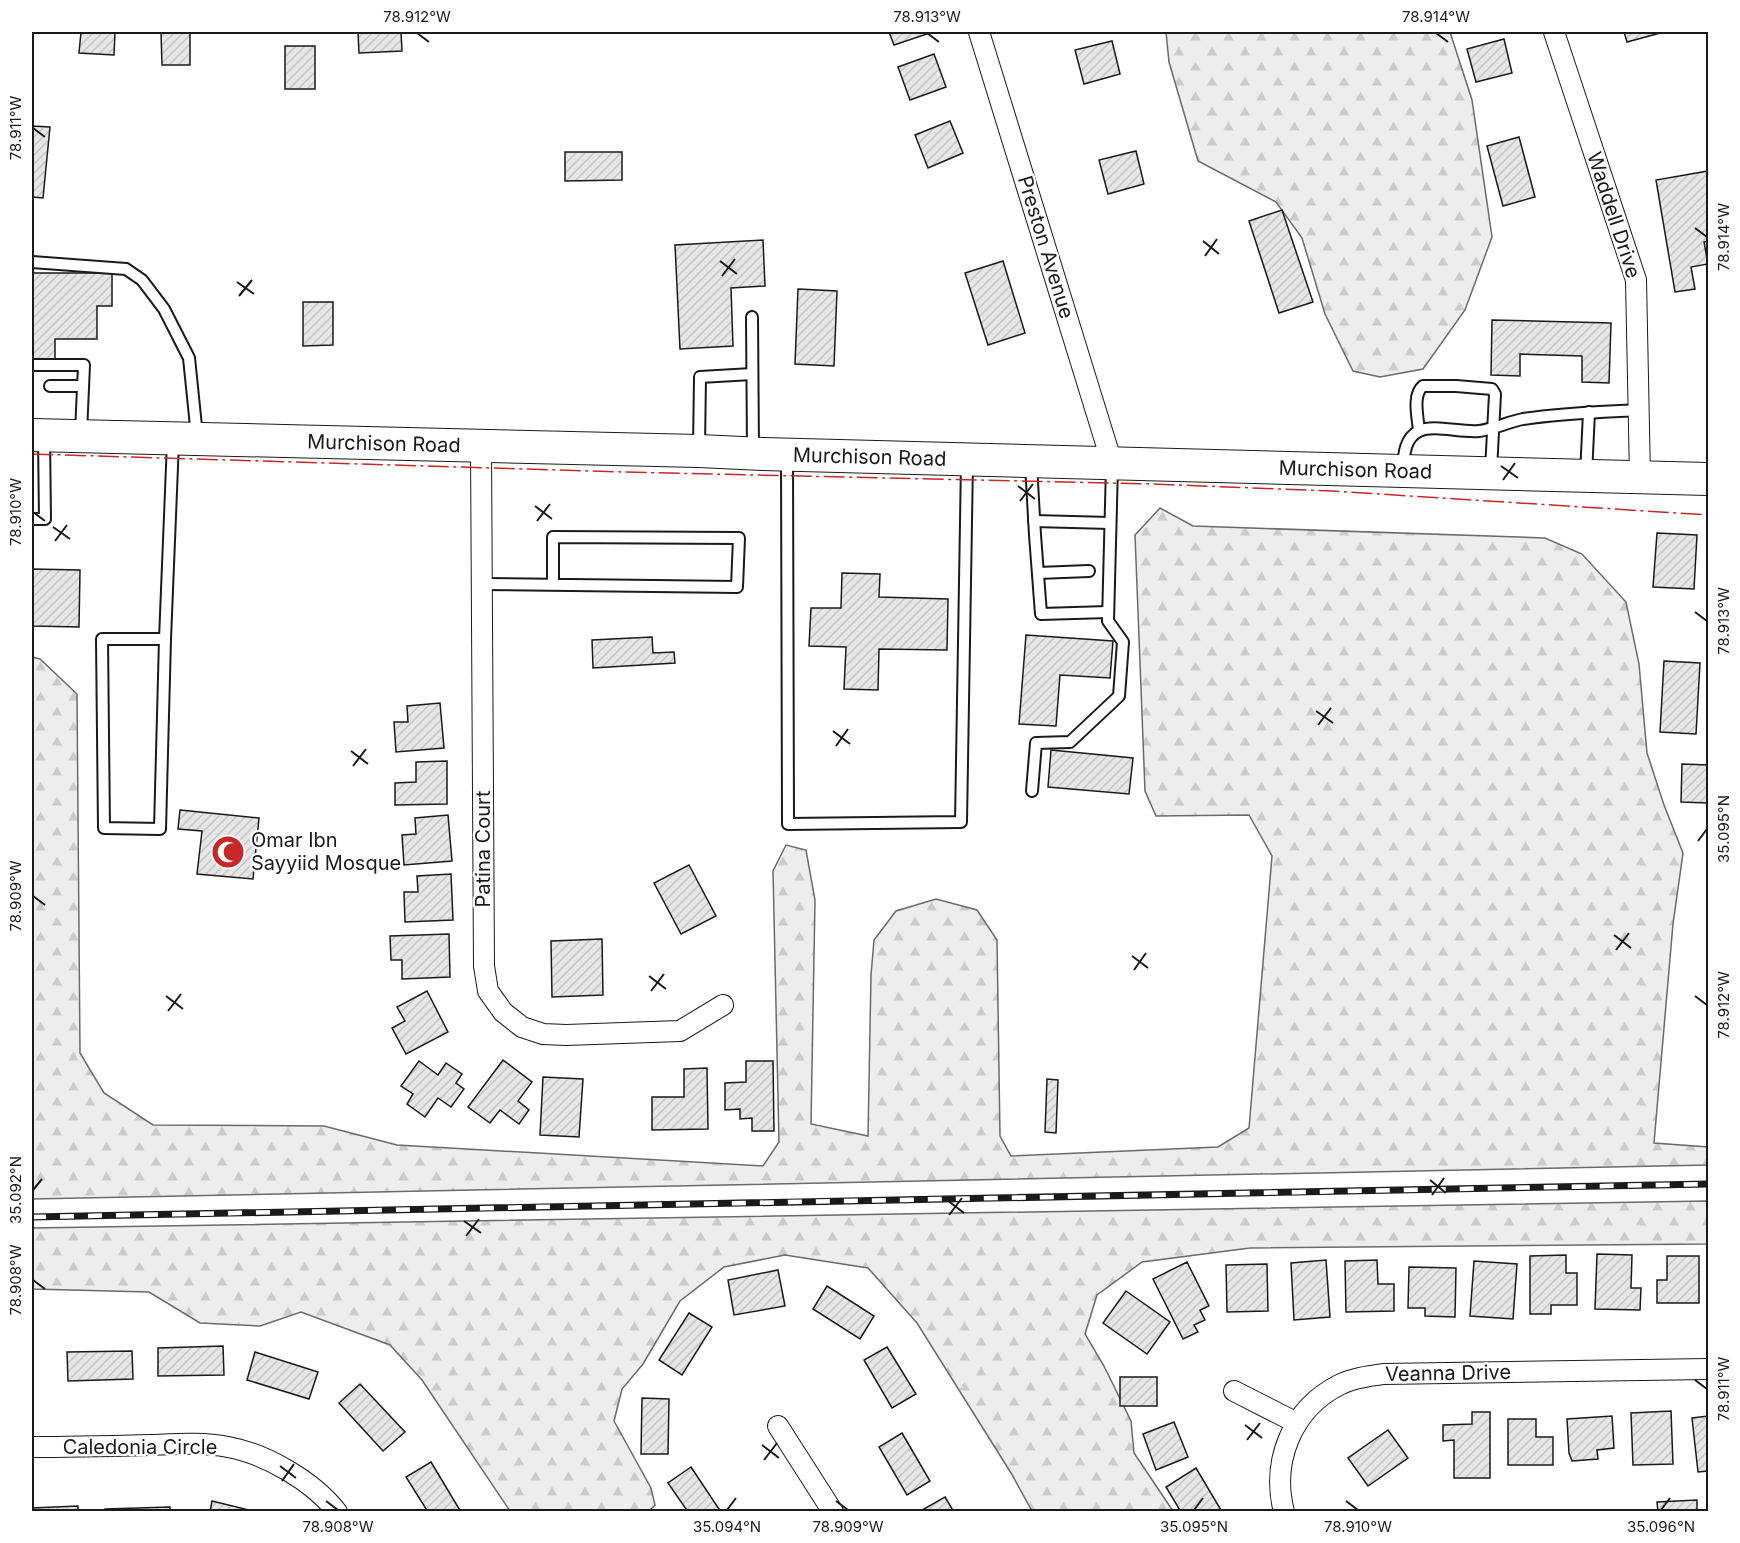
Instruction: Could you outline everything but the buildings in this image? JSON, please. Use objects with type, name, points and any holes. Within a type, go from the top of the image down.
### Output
[{"type":"main road","name":"Murchison Road","points":[[38,435],[1708,479]]},
{"type":"street","name":"Preston Avenue","points":[[979,32],[1112,463]]},
{"type":"street","name":"Waddell Drive","points":[[1554,32],[1636,280],[1640,477]]},
{"type":"street","name":"Patina Court","points":[[481,447],[484,966],[488,992],[503,1012],[522,1027],[543,1034],[680,1031],[723,1005]]},
{"type":"street","name":"Veanna Drive","points":[[1284,1512],[1279,1479],[1281,1464],[1284,1449],[1297,1423],[1326,1393],[1354,1379],[1384,1374],[1708,1369]]},
{"type":"street","points":[[1234,1391],[1297,1423]]},
{"type":"street","points":[[778,1426],[833,1512]]},
{"type":"street","name":"Caledonia Circle","points":[[32,1448],[199,1444],[229,1447],[259,1456],[286,1469],[311,1487],[337,1512]]},
{"type":"lane","points":[[32,262],[126,269],[142,280],[164,309],[189,358],[185,439],[165,639],[160,829],[104,828],[102,639],[165,639]]},
{"type":"lane","points":[[752,317],[753,453]]},
{"type":"lane","points":[[32,365],[84,365],[81,436]]},
{"type":"lane","points":[[699,451],[700,377],[752,374]]},
{"type":"lane","points":[[1419,431],[1418,392],[1420,388],[1428,385],[1492,389],[1495,394],[1491,473]]},
{"type":"lane","points":[[51,386],[83,386]]},
{"type":"lane","points":[[1403,470],[1405,448],[1412,436],[1419,431],[1435,429],[1479,431],[1522,420],[1589,412],[1639,410]]},
{"type":"lane","points":[[1586,475],[1589,412]]},
{"type":"lane","points":[[32,519],[45,519],[38,435]]},
{"type":"lane","points":[[787,454],[788,824],[961,822],[968,459]]},
{"type":"lane","points":[[1031,460],[1041,614],[1108,612]]},
{"type":"lane","points":[[1032,791],[1036,743],[1071,742],[1119,696],[1123,642],[1108,621],[1112,463]]},
{"type":"lane","points":[[1034,521],[1110,523]]},
{"type":"lane","points":[[482,584],[554,585],[737,587],[739,538],[553,537],[554,585]]},
{"type":"lane","points":[[1038,573],[1089,571]]},
{"type":"green space","points":[[1166,32],[1450,32],[1472,100],[1492,237],[1465,310],[1423,369],[1380,377],[1353,371],[1325,314],[1302,238],[1276,202],[1198,161],[1169,62]]},
{"type":"green space","points":[[1160,508],[1193,526],[1545,538],[1582,554],[1626,602],[1639,664],[1647,753],[1683,853],[1673,924],[1654,1143],[1708,1147],[1708,1165],[32,1199],[32,657],[40,659],[77,694],[80,1053],[104,1093],[153,1125],[324,1126],[397,1145],[763,1166],[779,1142],[773,871],[786,845],[806,850],[815,900],[811,1124],[868,1136],[871,975],[874,940],[896,911],[936,899],[977,910],[997,940],[1000,1136],[1011,1156],[1218,1147],[1249,1128],[1272,856],[1249,815],[1156,816],[1145,791],[1135,535]]},
{"type":"green space","points":[[1708,1201],[1708,1244],[1250,1248],[1142,1262],[1097,1295],[1085,1334],[1104,1366],[1131,1421],[1134,1453],[1173,1511],[1032,1511],[1011,1473],[917,1323],[868,1268],[785,1255],[724,1267],[680,1301],[643,1364],[622,1389],[614,1421],[651,1488],[655,1505],[648,1512],[510,1511],[422,1380],[390,1345],[301,1312],[260,1326],[200,1323],[149,1292],[32,1289],[32,1228]]},
{"type":"railway","points":[[32,1217],[1708,1184]]},
{"type":"power","points":[[32,454],[623,472],[1152,484],[1332,491],[1708,515]]},
{"type":"place","name":"Omar Ibn Sayyiid Mosque","points":[[228,852]]}]
